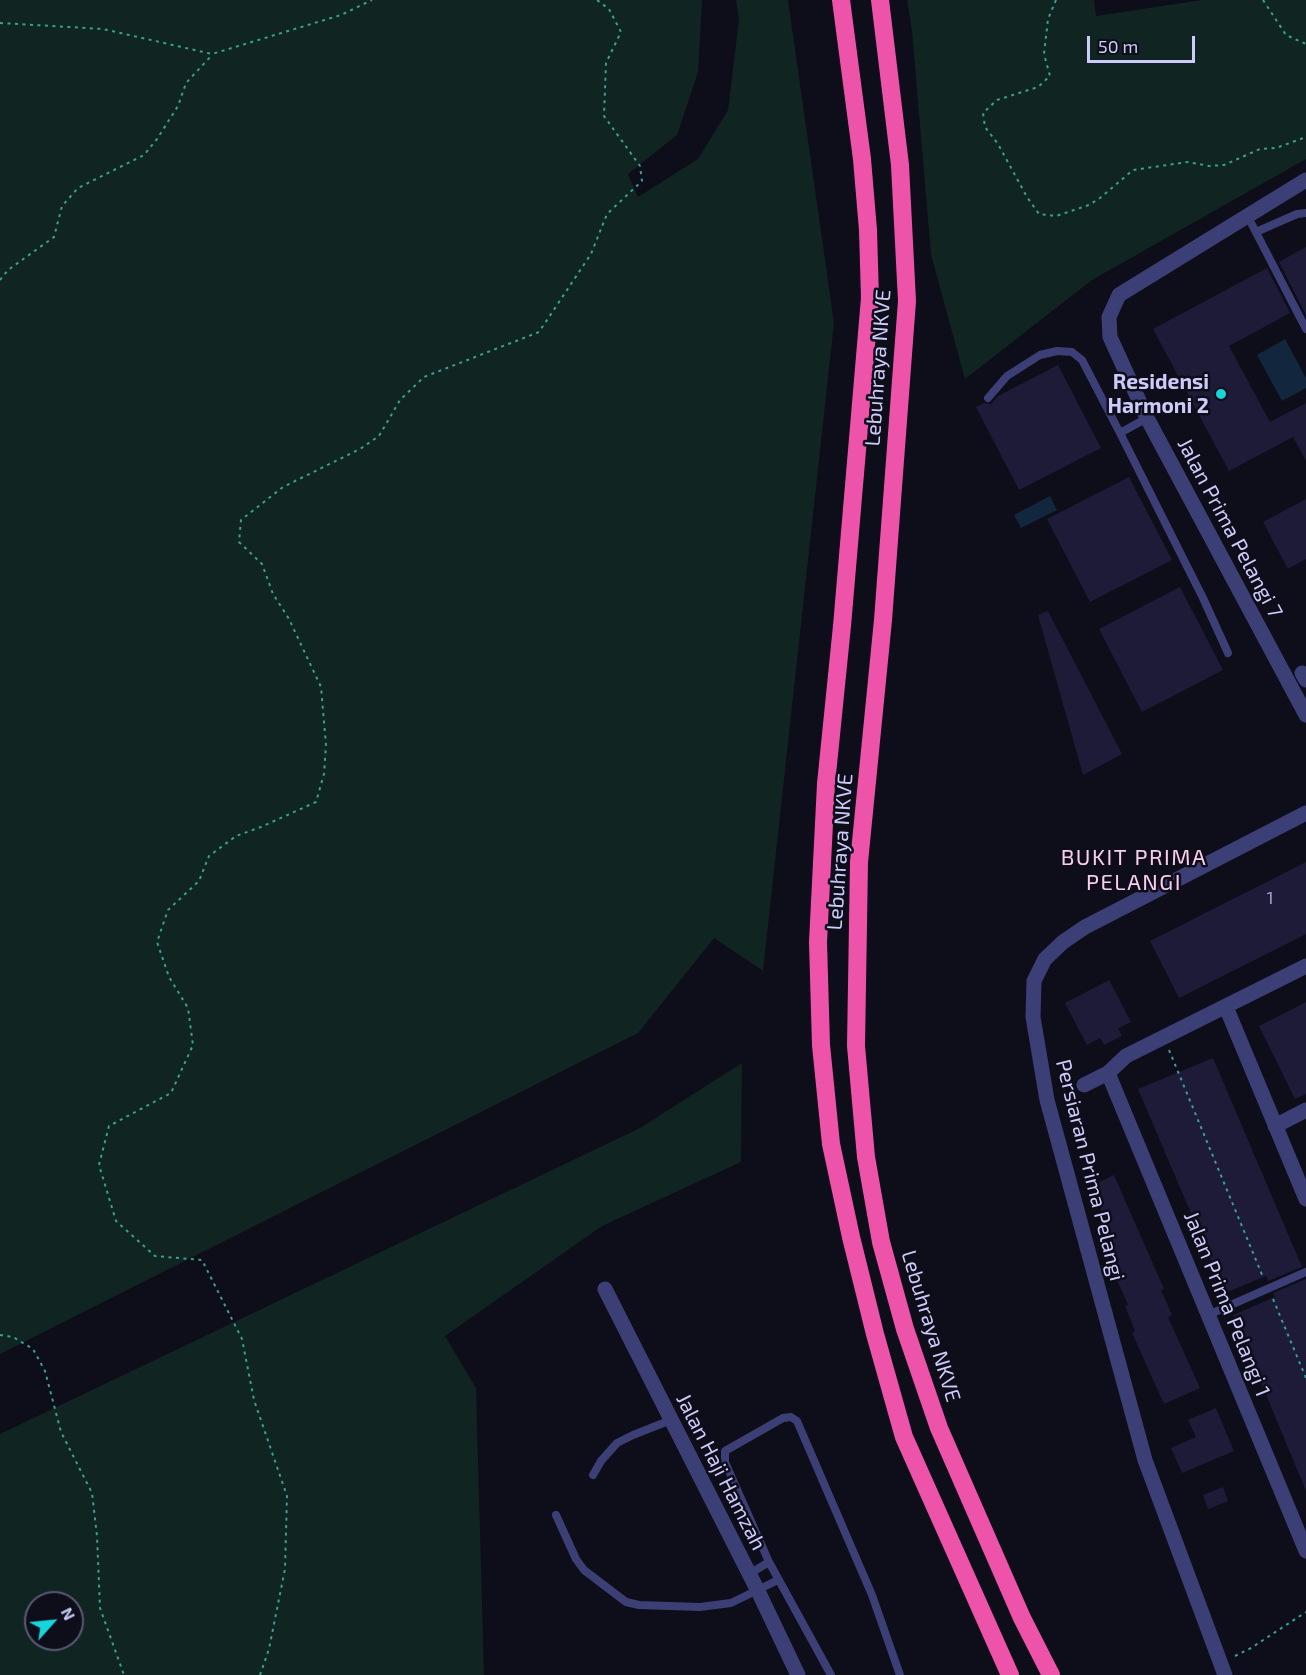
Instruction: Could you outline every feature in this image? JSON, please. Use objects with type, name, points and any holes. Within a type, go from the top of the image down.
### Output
[{"type":"highway","name":"Lebuhraya NKVE","points":[[842,0],[862,159],[868,230],[870,298],[826,784],[818,942],[822,1045],[831,1144],[872,1323],[904,1437],[1010,1675]]},
{"type":"highway","name":"Lebuhraya NKVE","points":[[880,0],[900,165],[907,301],[883,620],[859,862],[856,1046],[866,1157],[881,1242],[905,1329],[939,1428],[1022,1618],[1051,1675]]},
{"type":"street","name":"Jalan Prima Pelangi 7","points":[[1306,180],[1119,295],[1109,317],[1110,337],[1147,418],[1306,715]]},
{"type":"street","name":"Persiaran Prima Pelangi","points":[[1223,1669],[1145,1460],[1047,1100],[1033,1017],[1034,981],[1045,959],[1063,942],[1085,927],[1306,813]]},
{"type":"street","points":[[1084,1085],[1108,1073],[1126,1056],[1306,966]]},
{"type":"street","points":[[1226,1007],[1306,1199]]},
{"type":"street","name":"Jalan Prima Pelangi 1","points":[[1108,1073],[1306,1551]]},
{"type":"street","points":[[1275,1126],[1306,1110]]},
{"type":"street","name":"Jalan Haji Hamzah","points":[[605,1289],[798,1675]]},
{"type":"lane","points":[[1256,232],[1297,214],[1306,213]]},
{"type":"lane","points":[[1247,215],[1306,329]]},
{"type":"lane","points":[[988,398],[1007,376],[1040,355],[1058,351],[1072,352],[1082,360],[1203,598],[1228,653]]},
{"type":"lane","points":[[1120,433],[1147,418]]},
{"type":"lane","points":[[1288,680],[1305,674]]},
{"type":"lane","points":[[1208,1315],[1306,1272]]},
{"type":"lane","points":[[831,1675],[769,1562],[725,1462],[725,1451],[783,1418],[790,1417],[797,1421],[872,1595],[900,1675]]},
{"type":"lane","points":[[593,1475],[601,1461],[617,1443],[671,1420]]},
{"type":"lane","points":[[556,1515],[576,1559],[584,1570],[626,1602],[639,1605],[700,1606],[732,1603],[778,1580]]},
{"type":"lane","points":[[749,1574],[769,1562]]},
{"type":"path","points":[[0,23],[103,29],[212,54],[341,15],[372,0]]},
{"type":"path","points":[[260,1675],[269,1649],[285,1569],[287,1496],[254,1400],[242,1339],[202,1260],[155,1256],[116,1221],[99,1165],[109,1126],[171,1094],[193,1046],[188,1008],[169,977],[157,942],[168,910],[199,882],[208,856],[236,836],[315,802],[324,774],[326,745],[321,687],[290,619],[273,594],[262,564],[239,542],[241,520],[283,487],[360,449],[379,436],[400,400],[424,377],[539,332],[591,254],[607,214],[642,182],[640,166],[603,116],[606,63],[621,32],[609,9],[597,0]]},
{"type":"path","points":[[1056,0],[1048,20],[1044,54],[1050,76],[1038,87],[997,100],[983,113],[985,127],[998,144],[1027,197],[1040,214],[1056,216],[1089,205],[1133,170],[1188,162],[1209,166],[1224,165],[1260,149],[1276,148],[1306,137]]},
{"type":"path","points":[[1263,0],[1286,35],[1306,44]]},
{"type":"path","points":[[0,280],[8,270],[54,237],[62,206],[78,188],[144,155],[178,106],[186,83],[212,54]]},
{"type":"path","points":[[1164,1036],[1306,1378]]},
{"type":"path","points":[[0,1335],[13,1337],[33,1349],[45,1371],[61,1432],[92,1493],[98,1536],[100,1608],[124,1675]]},
{"type":"path","points":[[1223,1669],[1306,1612]]},
{"type":"green space","points":[[0,0],[702,0],[698,72],[677,135],[628,174],[638,197],[698,159],[728,110],[739,19],[736,0],[788,0],[834,323],[763,971],[714,938],[638,1033],[0,1354]]},
{"type":"green space","points":[[907,0],[1094,0],[1096,16],[1202,0],[1306,0],[1306,159],[1092,280],[965,379],[931,255],[912,31]]},
{"type":"green space","points":[[742,1063],[741,1162],[602,1226],[445,1336],[476,1388],[484,1675],[0,1675],[0,1434],[640,1128]]},
{"type":"water","points":[[1285,339],[1306,378],[1306,388],[1282,401],[1257,355]]},
{"type":"water","points":[[1050,496],[1057,510],[1021,528],[1014,515]]},
{"type":"building","points":[[1306,247],[1306,315],[1279,262]]},
{"type":"building","name":"Residensi Harmoni 2","points":[[1267,268],[1290,313],[1229,346],[1270,422],[1306,403],[1306,461],[1293,437],[1229,471],[1153,329]]},
{"type":"building","points":[[1058,365],[1101,448],[1019,490],[976,407],[984,403],[991,404],[998,396]]},
{"type":"building","points":[[1129,477],[1172,560],[1090,602],[1047,519]]},
{"type":"building","points":[[1306,499],[1306,559],[1288,569],[1263,522]]},
{"type":"building","points":[[1180,587],[1223,670],[1142,712],[1099,629]]},
{"type":"building","points":[[1048,611],[1122,754],[1083,775],[1038,615]]},
{"type":"building","points":[[1306,862],[1306,934],[1179,998],[1150,941]]},
{"type":"building","points":[[1109,980],[1131,1022],[1118,1028],[1122,1036],[1104,1045],[1100,1038],[1087,1045],[1065,1003]]},
{"type":"building","points":[[1306,1002],[1306,1094],[1295,1099],[1259,1026]]},
{"type":"building","points":[[1213,1058],[1302,1267],[1268,1281],[1266,1276],[1225,1293],[1138,1089]]},
{"type":"building","points":[[1114,1175],[1164,1289],[1161,1290],[1172,1315],[1168,1317],[1200,1388],[1164,1404],[1132,1333],[1135,1331],[1125,1306],[1128,1305],[1117,1280],[1121,1279],[1099,1224],[1106,1221],[1091,1186]]},
{"type":"building","points":[[1306,1279],[1306,1491],[1233,1315],[1275,1297],[1273,1293]]},
{"type":"building","points":[[1216,1408],[1234,1451],[1182,1473],[1171,1448],[1196,1437],[1188,1420]]},
{"type":"building","points":[[1223,1487],[1228,1501],[1208,1509],[1203,1495]]},
{"type":"place","name":"Residensi Harmoni 2","points":[[1221,394]]},
{"type":"district","name":"BUKIT PRIMA PELANGI","points":[[1134,870]]}]
